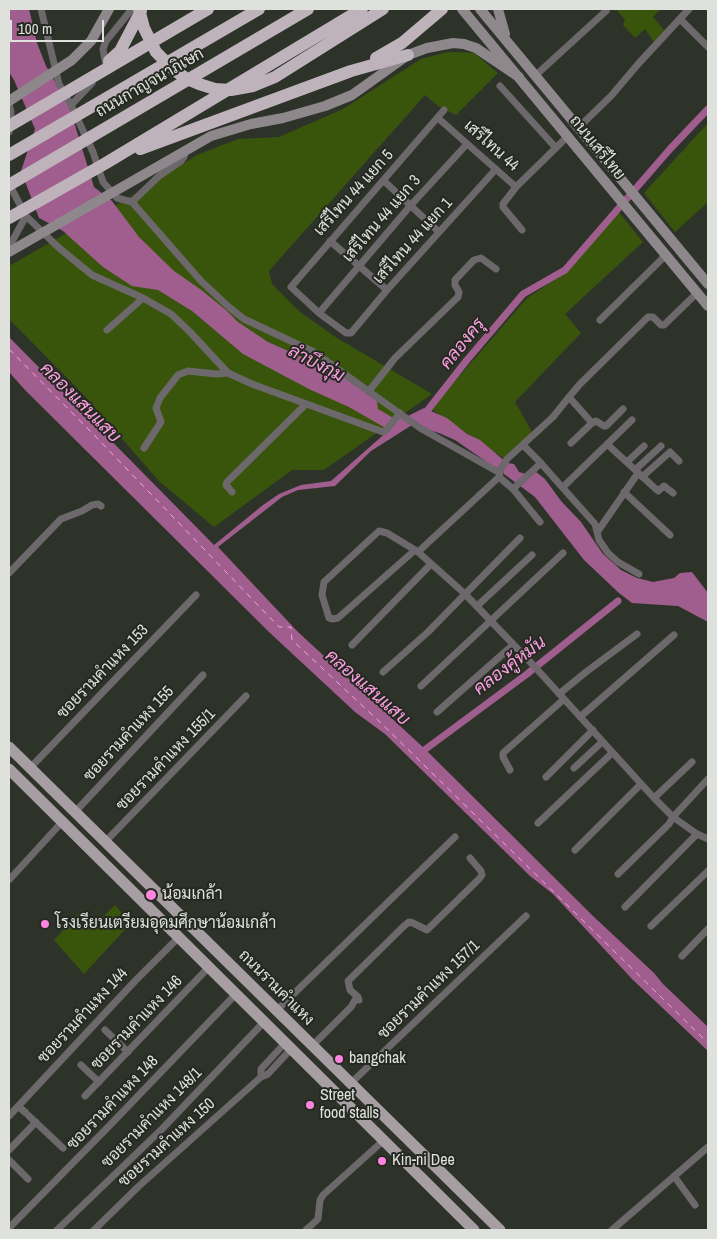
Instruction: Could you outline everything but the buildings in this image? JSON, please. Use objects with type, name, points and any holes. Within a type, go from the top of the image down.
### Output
[{"type":"highway","points":[[138,9],[144,28],[156,52],[174,70],[187,80],[215,89],[231,90],[253,86],[275,77],[383,9]]},
{"type":"highway","points":[[71,90],[120,51],[142,9]]},
{"type":"highway","points":[[9,126],[208,9]]},
{"type":"highway","name":"ถนนกาญจนาภิเษก","points":[[9,155],[258,9]]},
{"type":"highway","name":"ถนนกาญจนาภิเษก","points":[[9,184],[308,9]]},
{"type":"highway","points":[[9,218],[106,163],[362,9]]},
{"type":"highway","points":[[106,163],[351,70],[390,51],[442,9]]},
{"type":"highway","points":[[351,70],[408,55]]},
{"type":"main road","points":[[9,102],[72,60],[92,42],[109,9]]},
{"type":"main road","name":"ถนนเสรีไทย","points":[[462,9],[708,306]]},
{"type":"main road","name":"ถนนเสรีไทย","points":[[480,9],[707,279]]},
{"type":"main road","points":[[498,9],[507,40]]},
{"type":"main road","points":[[9,252],[211,136],[230,129],[304,113],[352,95],[408,55],[440,45],[464,44],[488,55],[519,77]]},
{"type":"main road","name":"ถนนรามคำแหง","points":[[9,747],[500,1230]]},
{"type":"main road","name":"ถนนรามคำแหง","points":[[9,769],[263,1023],[474,1230]]},
{"type":"main road","points":[[409,1166],[420,1162],[423,1154]]},
{"type":"main road","points":[[425,1182],[426,1175],[430,1169],[440,1171]]},
{"type":"street","points":[[41,9],[60,84],[93,152],[103,182],[117,198],[132,202],[201,281],[244,319],[314,352],[400,415],[500,473],[515,487],[540,522]]},
{"type":"street","points":[[71,105],[87,86],[102,75],[106,68],[103,49],[106,41],[132,9]]},
{"type":"street","points":[[579,127],[611,96],[638,63],[687,10]]},
{"type":"street","points":[[536,75],[606,11]]},
{"type":"street","points":[[680,19],[708,47]]},
{"type":"street","points":[[500,86],[556,148]]},
{"type":"street","points":[[9,102],[9,132]]},
{"type":"street","name":"เสรีไทน 44 แยก 5","points":[[319,313],[291,287],[444,110]]},
{"type":"street","name":"เสรีไทน 44","points":[[438,118],[516,187],[568,136]]},
{"type":"street","name":"เสรีไทน 44 แยก 3","points":[[319,313],[411,205],[467,144]]},
{"type":"street","points":[[132,202],[159,176],[181,161],[186,150]]},
{"type":"street","name":"เสรีไทน 44 แยก 1","points":[[319,313],[346,334],[351,333],[387,290],[496,170]]},
{"type":"street","points":[[384,181],[439,232]]},
{"type":"street","points":[[9,184],[26,216],[58,247],[92,275],[143,298],[171,314],[228,373],[252,384],[383,432],[400,415]]},
{"type":"street","points":[[516,187],[503,204],[503,207],[522,230]]},
{"type":"street","points":[[9,247],[26,216]]},
{"type":"street","points":[[330,242],[387,290]]},
{"type":"street","points":[[600,320],[666,255]]},
{"type":"street","points":[[369,391],[395,358],[458,297],[460,292],[455,286],[456,280],[474,260],[481,258],[496,269]]},
{"type":"street","points":[[697,293],[664,325],[661,325],[653,317],[648,317],[580,384],[553,418],[506,461],[500,473],[416,551],[338,618],[333,620],[329,618],[322,595],[324,582],[379,531],[387,533],[416,551],[464,593],[492,621],[654,798],[696,834],[708,839]]},
{"type":"street","points":[[107,330],[143,298]]},
{"type":"street","points":[[144,448],[161,422],[156,408],[160,398],[178,375],[188,371],[216,374],[228,373]]},
{"type":"street","points":[[569,397],[592,423]]},
{"type":"street","points":[[232,492],[226,485],[227,482],[306,404]]},
{"type":"street","points":[[571,443],[596,421],[604,426],[610,424],[623,409]]},
{"type":"street","points":[[562,487],[632,420]]},
{"type":"street","points":[[607,444],[658,491],[665,486],[673,493]]},
{"type":"street","points":[[523,446],[541,463],[595,524],[599,540],[608,553],[618,562],[639,574]]},
{"type":"street","points":[[626,462],[644,446]]},
{"type":"street","points":[[598,531],[638,473],[661,446]]},
{"type":"street","points":[[638,473],[670,452],[679,461]]},
{"type":"street","points":[[515,487],[541,463]]},
{"type":"street","points":[[624,492],[670,535]]},
{"type":"street","points":[[9,573],[58,522],[92,505],[98,504],[102,506]]},
{"type":"street","points":[[384,672],[428,632],[464,593],[520,538]]},
{"type":"street","points":[[421,686],[562,554]]},
{"type":"street","points":[[477,606],[532,555]]},
{"type":"street","points":[[352,645],[431,564]]},
{"type":"street","name":"ซอยรามคำแหง 153","points":[[30,768],[196,594]]},
{"type":"street","points":[[510,770],[503,757],[503,753],[586,672],[637,634]]},
{"type":"street","points":[[580,717],[674,635]]},
{"type":"street","points":[[437,712],[513,645]]},
{"type":"street","name":"ซอยรามคำแหง 155","points":[[75,812],[203,675]]},
{"type":"street","name":"ซอยรามคำแหง 155/1","points":[[105,842],[246,696]]},
{"type":"street","points":[[546,777],[593,730]]},
{"type":"street","points":[[574,768],[602,742]]},
{"type":"street","points":[[538,823],[612,753]]},
{"type":"street","points":[[654,798],[692,762]]},
{"type":"street","points":[[618,874],[670,824],[673,816],[708,779]]},
{"type":"street","points":[[576,850],[641,784]]},
{"type":"street","points":[[9,880],[62,822]]},
{"type":"street","points":[[625,907],[696,834]]},
{"type":"street","points":[[276,1011],[455,837]]},
{"type":"street","points":[[312,1046],[351,1007],[359,1003],[358,997],[350,990],[348,981],[409,922],[428,930],[479,879],[482,875],[481,871],[470,858]]},
{"type":"street","points":[[652,926],[708,871]]},
{"type":"street","name":"ซอยรามคำแหง 157/1","points":[[351,1083],[526,916]]},
{"type":"street","points":[[682,956],[708,929]]},
{"type":"street","name":"ซอยรามคำแหง 144","points":[[9,1116],[135,980],[179,937]]},
{"type":"street","name":"ซอยรามคำแหง 146","points":[[85,1096],[208,968]]},
{"type":"street","name":"ซอยรามคำแหง 148","points":[[9,1228],[126,1110],[235,995]]},
{"type":"street","name":"ซอยรามคำแหง 148/1","points":[[57,1230],[162,1129],[263,1023]]},
{"type":"street","points":[[105,1030],[128,1052]]},
{"type":"street","name":"ซอยรามคำแหง 150","points":[[94,1230],[139,1186],[260,1077],[268,1074],[288,1046]]},
{"type":"street","points":[[81,1065],[99,1082]]},
{"type":"street","points":[[18,1106],[63,1148]]},
{"type":"street","points":[[9,1150],[36,1122]]},
{"type":"street","points":[[306,1230],[318,1219],[320,1200],[323,1195],[384,1140]]},
{"type":"street","points":[[612,1230],[708,1147]]},
{"type":"street","points":[[9,1160],[28,1179]]},
{"type":"street","points":[[674,1176],[695,1205]]},
{"type":"green space","points":[[616,9],[660,9],[653,17],[664,30],[654,42],[645,29],[635,38],[623,25],[625,20]]},
{"type":"green space","points":[[448,52],[474,53],[498,73],[456,115],[438,106],[425,95],[269,271],[272,284],[300,312],[337,338],[432,394],[324,470],[292,470],[214,527],[159,481],[83,394],[9,319],[9,266],[130,197],[197,155],[238,139],[279,137],[343,109],[421,59]]},
{"type":"green space","points":[[708,123],[708,202],[675,232],[644,193]]},
{"type":"green space","points":[[618,211],[643,242],[565,314],[581,333],[515,402],[532,432],[503,458],[431,409],[527,298],[567,272]]},
{"type":"green space","points":[[115,905],[131,923],[84,974],[54,940],[81,911],[95,925]]},
{"type":"water","name":"ลำบึงกุ่ม","points":[[9,9],[29,9],[37,43],[46,66],[69,106],[94,187],[112,201],[139,237],[174,271],[200,289],[238,322],[268,342],[336,372],[377,401],[378,409],[395,419],[408,416],[424,408],[447,418],[467,434],[480,440],[507,463],[514,464],[519,472],[529,475],[536,472],[545,479],[561,501],[581,522],[603,554],[621,570],[637,578],[653,582],[674,578],[680,573],[692,572],[708,593],[708,622],[678,606],[632,603],[584,560],[535,497],[504,474],[503,470],[496,471],[484,460],[455,440],[412,425],[371,451],[335,486],[298,490],[282,497],[218,547],[298,632],[425,749],[708,1027],[708,1051],[633,980],[553,894],[530,876],[385,734],[355,712],[269,632],[9,372],[9,337],[214,545],[279,494],[301,485],[331,481],[389,430],[349,407],[311,390],[243,354],[192,311],[158,290],[132,286],[103,267],[63,231],[39,218],[21,171],[35,129],[9,72]]},
{"type":"waterway","name":"คลองครุ","points":[[423,416],[523,294],[565,270],[670,149],[708,109]]},
{"type":"waterway","name":"คลองคู้หมัน","points":[[419,754],[527,674],[618,601]]},
{"type":"ferry route","points":[[9,349],[279,627],[291,627],[292,640],[382,724],[708,1043]]},
{"type":"place","name":"น้อมเกล้า","points":[[151,895]]},
{"type":"place","name":"โรงเรียนเตรียมอุดมศึกษาน้อมเกล้า","points":[[45,924]]},
{"type":"place","name":"bangchak","points":[[339,1059]]},
{"type":"place","name":"Street food stalls","points":[[310,1105]]},
{"type":"place","name":"Kin-ni Dee","points":[[382,1161]]},
{"type":"water label","name":"คลองแสนแสบ","points":[[80,403]]},
{"type":"water label","name":"คลองแสนแสบ","points":[[367,688]]}]
